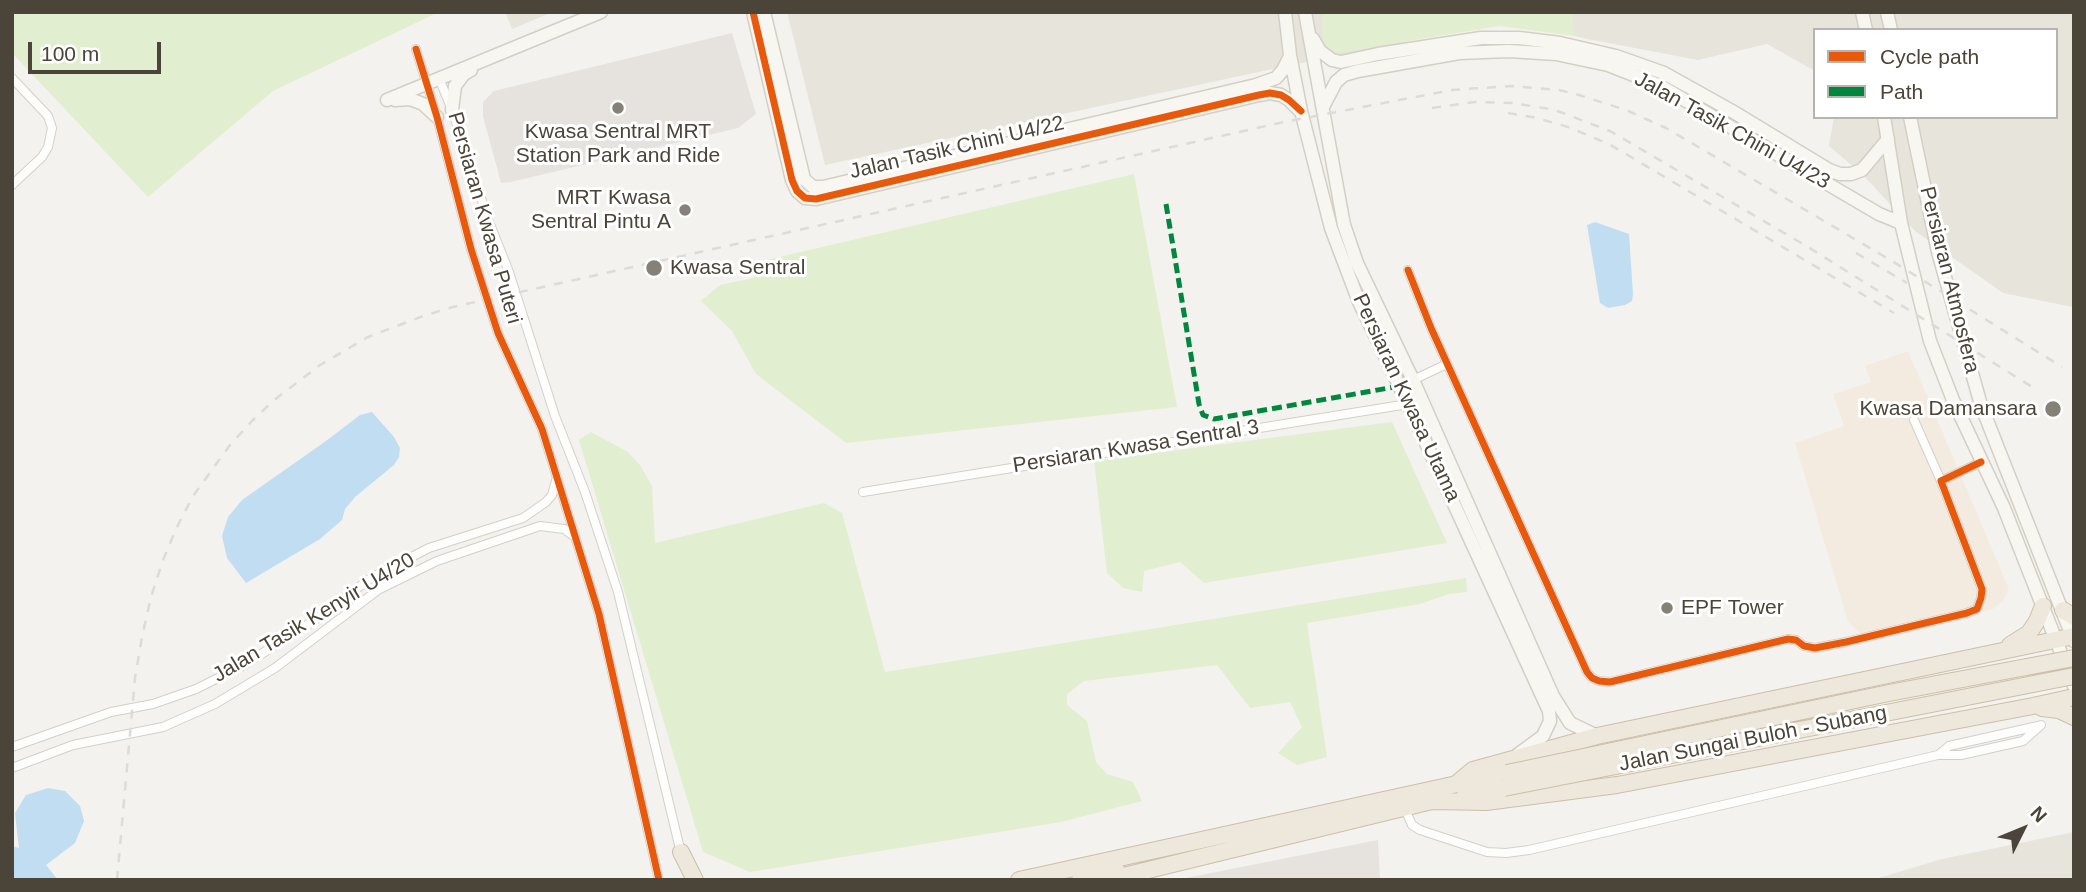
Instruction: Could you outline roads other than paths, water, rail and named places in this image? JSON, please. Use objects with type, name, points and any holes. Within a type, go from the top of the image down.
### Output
[{"type":"highway","points":[[1996,653],[2029,633],[2038,621],[2043,606]]},
{"type":"highway","name":"Jalan Sungai Buloh - Subang","points":[[1456,784],[1473,770],[1597,736],[2069,638]]},
{"type":"highway","points":[[2013,710],[2035,690],[2038,680],[2038,668],[2033,659],[2020,648]]},
{"type":"highway","name":"Jalan Sungai Buloh - Subang","points":[[1107,880],[1432,801],[1506,780],[1889,694],[2074,658]]},
{"type":"highway","name":"Jalan Sungai Buloh - Subang","points":[[1019,880],[1456,784],[1506,780],[2074,676]]},
{"type":"highway","name":"Jalan Sungai Buloh - Subang","points":[[1432,801],[1486,802],[1617,785],[2074,696]]},
{"type":"highway","name":"Jalan Sungai Buloh - Subang","points":[[2033,706],[2059,710],[2074,717]]},
{"type":"highway","points":[[681,852],[692,880]]},
{"type":"highway","points":[[1080,880],[1126,869],[1140,871]]},
{"type":"street","points":[[437,117],[424,104],[410,99],[387,100],[601,12]]},
{"type":"street","points":[[753,12],[792,180],[797,191],[805,198],[813,187],[804,179],[764,12]]},
{"type":"street","name":"Persiaran Kwasa Utama","points":[[1285,12],[1301,111],[1331,228],[1359,302],[1549,710],[1550,721],[1543,736],[1514,758]]},
{"type":"street","name":"Persiaran Kwasa Utama","points":[[1305,12],[1344,225],[1357,263],[1413,380],[1553,696],[1570,723],[1597,736]]},
{"type":"street","name":"Jalan Tasik Chini U4/23","points":[[1308,30],[1320,51],[1332,61],[1342,62],[1481,38],[1519,38],[1560,43],[1616,56],[1664,74],[1840,174],[1861,170],[1888,139]]},
{"type":"street","name":"Persiaran Kwasa Puteri","points":[[416,49],[437,117],[471,249],[498,333],[541,429],[575,537],[601,626],[659,880]]},
{"type":"street","name":"Jalan Tasik Chini U4/23","points":[[1323,105],[1336,82],[1344,75],[1357,71],[1459,53],[1509,51],[1556,54],[1608,65],[1659,85],[1879,214],[1901,223]]},
{"type":"street","points":[[452,110],[455,86],[464,74],[495,55]]},
{"type":"street","name":"Jalan Tasik Chini U4/22","points":[[813,187],[823,187],[1256,85],[1276,78],[1290,55]]},
{"type":"street","points":[[12,78],[48,116],[52,128],[48,147],[42,157],[12,185]]},
{"type":"street","name":"Persiaran Kwasa Puteri","points":[[439,78],[509,272],[555,416],[585,492],[618,592],[681,852]]},
{"type":"street","name":"Jalan Tasik Chini U4/22","points":[[805,198],[816,199],[1270,93],[1289,100],[1301,111]]},
{"type":"street","name":"Persiaran Atmosfera","points":[[1884,119],[1901,223],[1930,341],[1953,400],[2004,508],[2043,606],[2069,638]]},
{"type":"street","name":"Persiaran Atmosfera","points":[[1910,119],[1938,252],[1981,405],[2068,613],[2074,685]]},
{"type":"street","points":[[1408,270],[1447,364],[1587,672],[1599,681],[1610,681],[1788,639],[1815,648],[1977,609],[1982,589],[1941,481],[1913,420]]},
{"type":"street","points":[[1400,386],[1447,364]]},
{"type":"street","name":"Persiaran Kwasa Sentral 3","points":[[863,492],[1408,404]]},
{"type":"street","points":[[1941,481],[1981,462]]},
{"type":"street","name":"Jalan Tasik Kenyir U4/20","points":[[12,747],[111,712],[153,704],[196,689],[232,671],[315,620],[371,578],[429,548],[523,518],[552,495],[557,476]]},
{"type":"street","name":"Jalan Tasik Kenyir U4/20","points":[[12,768],[73,745],[163,727],[215,704],[275,668],[378,590],[437,561],[540,526],[564,529],[575,537]]},
{"type":"street","points":[[1404,807],[1412,825],[1420,830],[1487,852],[1506,853],[1529,850],[1938,755],[1961,755],[2023,741],[2041,725],[1949,746],[1938,755]]},
{"type":"water","points":[[1595,222],[1629,234],[1633,294],[1632,301],[1625,305],[1608,308],[1600,303],[1587,225]]},
{"type":"water","points":[[372,412],[400,448],[394,465],[355,497],[345,509],[342,520],[320,539],[246,583],[227,558],[222,536],[228,517],[242,500],[360,415]]},
{"type":"water","points":[[48,788],[65,791],[80,806],[84,821],[75,843],[46,865],[58,880],[12,880],[12,846],[19,848],[15,813],[26,795]]},
{"type":"railway","points":[[117,880],[135,678],[142,637],[163,560],[193,496],[230,445],[252,421],[320,365],[368,337],[453,307],[1284,122],[1452,90],[1512,86],[1559,90],[1579,95],[1626,110],[1666,128],[1892,261],[2062,367]]},
{"type":"railway","points":[[1432,108],[1475,102],[1513,103],[1555,110],[1610,131],[1808,247],[2037,390]]},
{"type":"railway","points":[[1508,113],[1568,127],[1609,144],[1894,313]]},
{"type":"railway","points":[[1856,253],[1907,283]]},
{"type":"place","name":"Kwasa Sentral MRT Station Park and Ride","points":[[618,108]]},
{"type":"place","name":"MRT Kwasa Sentral Pintu A","points":[[685,210]]},
{"type":"place","name":"Kwasa Sentral","points":[[654,268]]},
{"type":"place","name":"Kwasa Damansara","points":[[2053,409]]},
{"type":"place","name":"EPF Tower","points":[[1667,608]]}]
